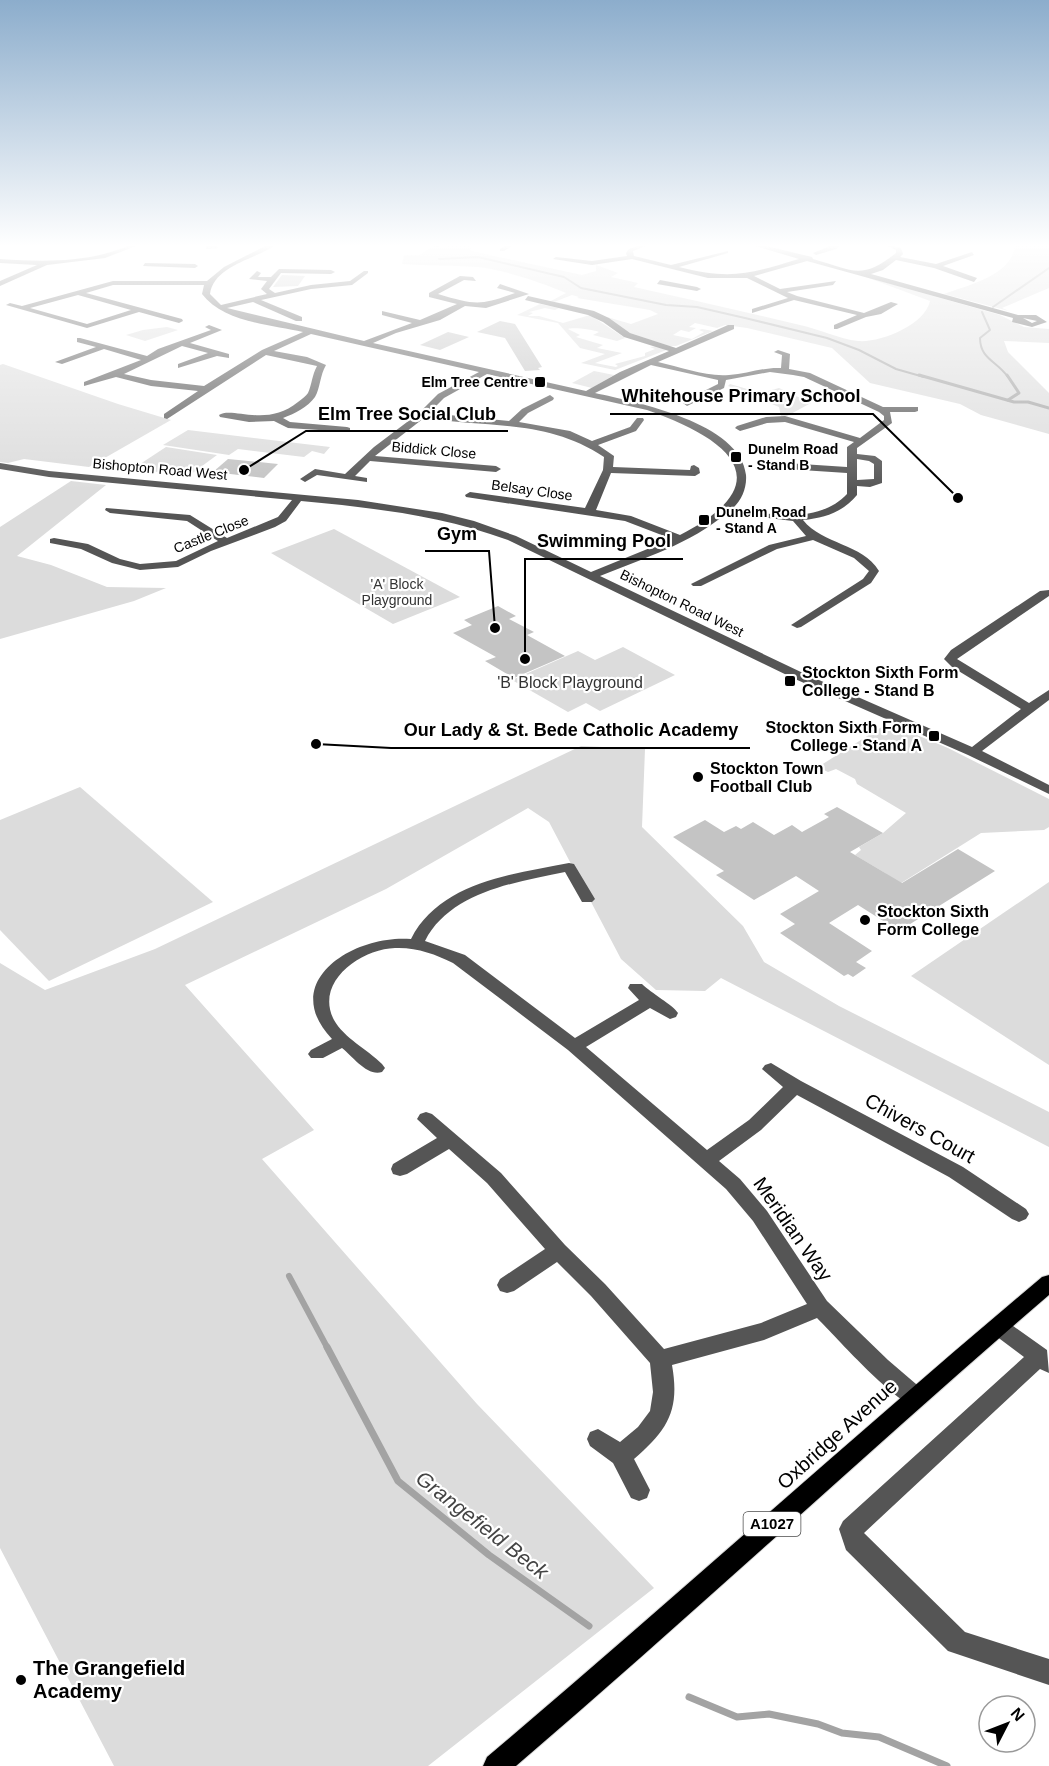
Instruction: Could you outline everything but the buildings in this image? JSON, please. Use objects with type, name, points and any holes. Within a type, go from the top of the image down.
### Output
[{"type":"main road","name":"Oxbridge Avenue","points":[[508,1762],[915,1397],[1049,1283]]},
{"type":"street","points":[[291,326],[640,405],[684,419],[703,429],[723,443],[736,457],[741,466],[740,488],[726,510],[711,522],[591,576]]},
{"type":"street","points":[[366,343],[411,326]]},
{"type":"street","points":[[615,326],[627,335],[678,351]]},
{"type":"street","points":[[95,386],[87,384],[115,374],[161,351],[223,331],[209,327]]},
{"type":"street","points":[[589,393],[650,362],[731,327]]},
{"type":"street","points":[[167,416],[203,390],[265,352],[311,331]]},
{"type":"street","points":[[342,331],[377,338]]},
{"type":"street","points":[[80,340],[148,359]]},
{"type":"street","points":[[182,343],[226,356]]},
{"type":"street","points":[[59,362],[103,347]]},
{"type":"street","points":[[265,352],[304,359],[322,365],[316,375],[312,395],[293,411],[276,418]]},
{"type":"street","points":[[181,366],[217,353]]},
{"type":"street","points":[[785,371],[782,353],[796,354]]},
{"type":"street","points":[[650,362],[699,376],[721,378],[762,371],[785,371],[807,375],[882,410],[888,415],[888,421],[852,447],[852,495],[849,501],[839,507],[827,512],[796,517],[763,516],[726,510]]},
{"type":"street","name":"Biddick Close","points":[[348,477],[422,415],[441,396],[485,370]]},
{"type":"street","points":[[115,374],[138,381],[203,390]]},
{"type":"street","points":[[687,404],[721,386],[723,383],[721,378]]},
{"type":"street","points":[[511,424],[525,411],[550,398]]},
{"type":"street","points":[[882,410],[915,410]]},
{"type":"street","points":[[223,415],[276,418],[288,425],[332,425],[346,430]]},
{"type":"street","points":[[422,415],[562,432],[594,443],[609,456],[608,470],[590,507],[591,512]]},
{"type":"street","points":[[749,428],[766,420],[785,419],[861,441]]},
{"type":"street","points":[[594,443],[633,429],[639,420]]},
{"type":"street","points":[[852,456],[872,458],[879,463],[879,481],[870,484],[853,483]]},
{"type":"street","name":"Biddick Close","points":[[369,458],[496,469]]},
{"type":"street","points":[[771,465],[784,468],[852,470]]},
{"type":"street","name":"Bishopton Road West","points":[[0,466],[50,474],[398,508],[470,523],[525,544],[799,676],[973,752],[1049,790]]},
{"type":"street","points":[[608,470],[695,473],[694,468]]},
{"type":"street","points":[[305,479],[315,472],[364,480]]},
{"type":"street","name":"Belsay Close","points":[[470,495],[627,518],[678,538]]},
{"type":"street","name":"Castle Close","points":[[54,541],[88,543],[127,565],[157,568],[191,559],[225,541],[271,525],[282,519],[299,497]]},
{"type":"street","points":[[111,510],[147,511],[190,518],[225,541]]},
{"type":"street","points":[[796,517],[814,537],[861,558],[873,567],[874,571],[867,581],[797,625]]},
{"type":"street","points":[[697,584],[773,547],[814,537]]},
{"type":"street","points":[[1029,710],[950,659],[955,653],[1044,593],[1049,593]]},
{"type":"street","points":[[973,752],[1049,694]]},
{"type":"street","points":[[416,944],[425,926],[437,913],[470,894],[567,860],[587,899]]},
{"type":"street","name":"Meridian Way","points":[[376,1068],[326,1021],[320,1001],[324,984],[332,972],[346,960],[367,950],[391,943],[416,944],[439,949],[459,959],[574,1046],[707,1160],[738,1190],[760,1216],[820,1307],[880,1368],[915,1397]]},
{"type":"street","points":[[636,988],[650,1001],[670,1013]]},
{"type":"street","points":[[574,1046],[650,1001]]},
{"type":"street","points":[[317,1054],[344,1040]]},
{"type":"street","name":"Chivers Court","points":[[771,1069],[795,1086],[956,1172],[1019,1214]]},
{"type":"street","points":[[707,1160],[755,1125],[795,1086]]},
{"type":"street","points":[[426,1119],[494,1178],[558,1251],[598,1290],[660,1359],[666,1388],[663,1410],[648,1433],[621,1456]]},
{"type":"street","points":[[400,1169],[450,1139]]},
{"type":"street","points":[[507,1285],[558,1251]]},
{"type":"street","points":[[660,1359],[764,1331],[820,1307]]},
{"type":"street","points":[[999,1327],[1045,1360],[851,1530],[854,1542],[957,1642],[1049,1672]]},
{"type":"street","points":[[598,1439],[621,1456],[639,1490]]},
{"type":"green space","points":[[561,326],[607,326],[625,338],[617,341],[593,335],[599,332],[596,331],[568,329],[580,335],[576,337],[603,345],[597,348],[622,353],[595,363],[616,367],[618,366],[615,364],[645,356],[645,353],[655,349],[650,347],[659,346],[669,349],[615,370],[581,363],[605,354],[580,348]]},
{"type":"green space","points":[[620,326],[690,326],[696,328],[689,332],[681,330],[673,335],[692,339],[704,332],[699,330],[713,331],[676,346],[669,346],[627,332]]},
{"type":"green space","points":[[735,326],[805,326],[858,341],[889,336],[908,326],[1023,326],[1049,329],[1049,343],[1004,341],[1008,352],[1049,393],[1049,434],[981,415],[960,404],[870,383],[832,348]]},
{"type":"green space","points":[[167,327],[178,330],[145,341],[126,335],[143,330]]},
{"type":"green space","points":[[3,364],[171,420],[89,467],[24,459],[8,463],[0,462],[0,365]]},
{"type":"green space","points":[[594,371],[614,375],[592,388],[572,383]]},
{"type":"green space","points":[[730,384],[761,393],[779,388],[811,403],[787,416],[781,416],[779,407],[728,386]]},
{"type":"green space","points":[[188,430],[330,447],[324,454],[312,451],[304,457],[238,449],[229,455],[163,445]]},
{"type":"green space","points":[[166,447],[217,455],[187,477],[134,468]]},
{"type":"green space","points":[[71,481],[106,485],[17,556],[51,565],[107,587],[166,588],[134,601],[0,639],[0,527]]},
{"type":"green space","name":"'A' Block Playground","points":[[334,529],[460,597],[393,624],[271,553]]},
{"type":"green space","name":"'B' Block Playground","points":[[623,647],[675,675],[600,711],[586,703],[568,712],[512,680],[578,651],[595,660]]},
{"type":"green space","points":[[888,723],[948,748],[1049,799],[1049,827],[1044,830],[981,833],[898,885],[885,873],[855,855],[861,850],[859,847],[883,833],[906,813],[836,769],[828,772],[818,767]]},
{"type":"green space","points":[[581,746],[645,749],[642,827],[743,926],[764,962],[839,1006],[1049,1112],[1049,1147],[721,978],[705,991],[656,990],[621,959],[549,822],[528,808],[386,889],[185,985],[314,1130],[262,1159],[477,1404],[654,1588],[428,1766],[114,1766],[0,1548],[0,963],[45,990],[155,949]]},
{"type":"green space","points":[[80,787],[213,902],[49,981],[0,930],[0,820]]},
{"type":"green space","points":[[1049,882],[1049,1065],[911,976]]},
{"type":"waterway","points":[[779,326],[827,338],[859,350],[896,369],[924,377]]},
{"type":"waterway","points":[[988,326],[990,330],[980,338],[983,351],[1008,377]]},
{"type":"waterway","points":[[919,375],[1014,402],[1028,402],[1049,408]]},
{"type":"waterway","points":[[1007,375],[1019,393],[1008,400]]},
{"type":"waterway","name":"Grangefield Beck","points":[[289,1276],[328,1349]]},
{"type":"waterway","name":"Grangefield Beck","points":[[327,1347],[398,1481],[489,1555],[589,1626]]},
{"type":"waterway","name":"Grangefield Beck","points":[[689,1697],[737,1717],[769,1714],[818,1724],[842,1733],[879,1737],[947,1766]]},
{"type":"place","name":"Elm Tree Centre","points":[[540,382]]},
{"type":"place","name":"Dunelm Road - Stand B","points":[[736,457]]},
{"type":"place","name":"Elm Tree Social Club","points":[[244,470]]},
{"type":"place","name":"Whitehouse Primary School","points":[[958,498]]},
{"type":"place","name":"Dunelm Road - Stand A","points":[[704,520]]},
{"type":"place","name":"Gym","points":[[495,628]]},
{"type":"place","name":"Swimming Pool","points":[[525,659]]},
{"type":"place","name":"Stockton Sixth Form College - Stand B","points":[[790,681]]},
{"type":"place","name":"Stockton Sixth Form College - Stand A","points":[[934,736]]},
{"type":"place","name":"Our Lady & St. Bede Catholic Academy","points":[[316,744]]},
{"type":"place","name":"Stockton Town Football Club","points":[[698,777]]},
{"type":"place","name":"Stockton Sixth Form College","points":[[865,920]]},
{"type":"place","name":"The Grangefield Academy","points":[[21,1680]]}]
